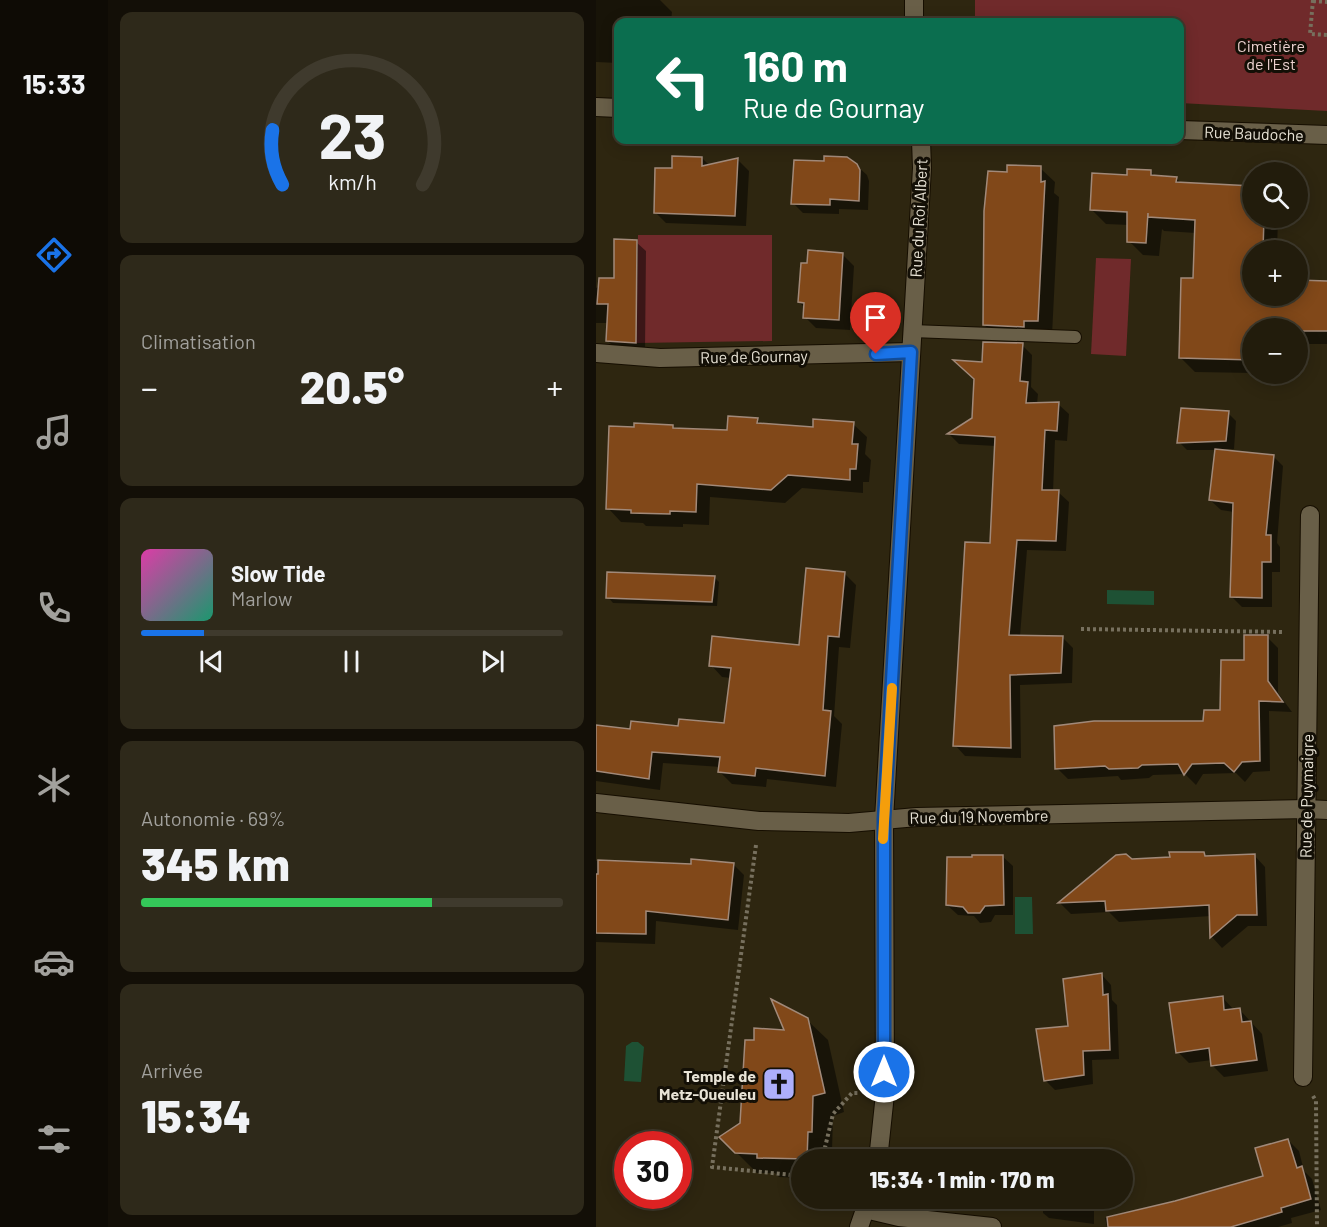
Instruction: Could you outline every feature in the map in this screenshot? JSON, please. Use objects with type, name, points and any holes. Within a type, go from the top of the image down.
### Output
[{"type":"street","points":[[914,0],[914,18]]},
{"type":"street","points":[[596,108],[614,108]]},
{"type":"street","name":"Rue Baudoche","points":[[1184,130],[1328,135]]},
{"type":"street","name":"Rue du Roi Albert","points":[[879,1149],[885,1094],[884,819],[922,168],[921,144]]},
{"type":"street","name":"Rue de Gournay","points":[[596,353],[660,358],[911,352]]},
{"type":"street","name":"Rue de Puymaigre","points":[[1303,1077],[1310,515]]},
{"type":"street","name":"Rue du 19 Novembre","points":[[596,803],[759,821],[849,823],[884,819],[1306,808],[1328,810]]},
{"type":"street","points":[[859,1227],[865,1209]]},
{"type":"street","points":[[878,1209],[893,1216],[992,1227]]},
{"type":"lane","points":[[912,332],[1075,338]]},
{"type":"path","points":[[1328,2],[1313,0],[1310,34],[1328,35]]},
{"type":"path","points":[[1081,629],[1308,632]]},
{"type":"path","points":[[759,821],[712,1167],[791,1175]]},
{"type":"path","points":[[825,1149],[833,1114],[852,1093]]},
{"type":"path","points":[[1316,1101],[1317,1227]]},
{"type":"green space","name":"Cimetière de l'Est","points":[[975,0],[1327,0],[1327,111],[1184,103],[1184,18],[975,18]]},
{"type":"green space","points":[[638,235],[772,235],[772,341],[636,343]]},
{"type":"green space","points":[[1096,258],[1131,259],[1126,356],[1091,354]]},
{"type":"shaded area","points":[[1107,590],[1154,591],[1154,605],[1107,604]]},
{"type":"shaded area","points":[[1015,897],[1032,897],[1033,934],[1015,934]]},
{"type":"shaded area","points":[[632,1042],[638,1042],[644,1047],[641,1082],[624,1081],[626,1046]]},
{"type":"building","points":[[672,156],[702,157],[702,166],[738,158],[735,216],[654,213],[655,168],[672,168]]},
{"type":"building","points":[[824,156],[847,157],[857,164],[860,170],[859,201],[830,199],[830,205],[791,204],[794,160],[824,161]]},
{"type":"building","points":[[1007,165],[1041,166],[1041,182],[1045,181],[1038,321],[1024,321],[1024,327],[983,325],[984,211],[988,171],[1007,172]]},
{"type":"building","points":[[1127,169],[1151,170],[1151,175],[1177,177],[1176,182],[1242,185],[1242,228],[1264,228],[1263,240],[1242,240],[1242,306],[1308,306],[1308,280],[1328,281],[1328,331],[1308,331],[1308,318],[1242,318],[1242,360],[1179,358],[1181,278],[1193,278],[1195,220],[1148,217],[1148,213],[1146,243],[1127,242],[1127,212],[1090,210],[1092,173],[1127,175]]},
{"type":"building","points":[[614,239],[637,240],[636,343],[606,341],[608,304],[597,304],[599,278],[614,278]]},
{"type":"building","points":[[808,250],[843,253],[839,320],[803,318],[804,303],[798,302],[801,263],[807,263]]},
{"type":"building","points":[[983,342],[1023,343],[1020,381],[1028,382],[1026,403],[1059,402],[1057,431],[1045,430],[1042,490],[1059,490],[1056,541],[1017,540],[1009,635],[1063,636],[1061,673],[1010,675],[1011,748],[953,746],[965,542],[990,543],[995,437],[947,434],[972,418],[974,379],[953,360],[982,362]]},
{"type":"building","points":[[1181,408],[1229,411],[1226,441],[1177,443]]},
{"type":"building","points":[[728,416],[758,418],[757,423],[813,427],[813,419],[854,422],[852,444],[858,444],[856,469],[850,469],[850,480],[788,475],[771,490],[697,484],[696,512],[631,513],[631,510],[606,509],[609,426],[634,427],[634,423],[673,425],[673,428],[727,430]]},
{"type":"building","points":[[1215,449],[1274,455],[1266,535],[1271,535],[1271,562],[1262,562],[1262,598],[1230,597],[1233,503],[1209,500]]},
{"type":"building","points":[[806,568],[845,572],[839,637],[828,636],[823,710],[831,711],[825,776],[756,768],[755,776],[718,772],[720,757],[652,752],[649,779],[596,771],[596,725],[630,729],[631,721],[678,726],[679,719],[724,723],[731,668],[709,666],[712,636],[799,645]]},
{"type":"building","points":[[607,572],[715,576],[712,602],[606,598]]},
{"type":"building","points":[[1244,635],[1268,635],[1268,681],[1283,702],[1259,701],[1260,761],[1242,762],[1234,772],[1224,763],[1192,764],[1184,775],[1178,764],[1142,765],[1138,768],[1109,769],[1105,766],[1055,769],[1054,726],[1094,721],[1203,721],[1204,710],[1220,710],[1221,660],[1244,660]]},
{"type":"building","points":[[1169,852],[1204,852],[1205,856],[1255,854],[1257,915],[1237,915],[1210,938],[1209,905],[1106,911],[1105,901],[1058,903],[1116,855],[1126,854],[1132,859],[1170,857]]},
{"type":"building","points":[[972,855],[1003,855],[1004,905],[985,906],[980,913],[968,913],[963,907],[946,905],[947,857],[972,857]]},
{"type":"building","points":[[691,859],[734,863],[728,920],[646,911],[646,934],[596,933],[598,860],[691,864]]},
{"type":"building","points":[[1102,973],[1103,995],[1108,994],[1110,1050],[1083,1051],[1084,1075],[1044,1081],[1036,1029],[1068,1026],[1063,979]]},
{"type":"building","points":[[1223,996],[1224,1010],[1240,1008],[1242,1022],[1251,1021],[1257,1060],[1211,1066],[1209,1048],[1176,1053],[1169,1003]]},
{"type":"building","name":"Temple de Metz-Queuleu","points":[[771,999],[808,1018],[825,1093],[813,1096],[812,1132],[808,1132],[807,1149],[791,1149],[791,1159],[757,1158],[757,1154],[735,1153],[719,1137],[740,1123],[745,1040],[754,1040],[754,1028],[784,1030]]},
{"type":"building","points":[[1288,1139],[1297,1168],[1302,1166],[1311,1199],[1281,1208],[1282,1212],[1231,1227],[1108,1227],[1107,1217],[1175,1201],[1263,1176],[1255,1148]]},
{"type":"slow traffic","points":[[883,839],[892,688]]},
{"type":"place","name":"Temple de Metz-Queuleu","points":[[779,1084]]},
{"type":"route","points":[[876,354],[911,352],[884,819],[884,1072]]}]
